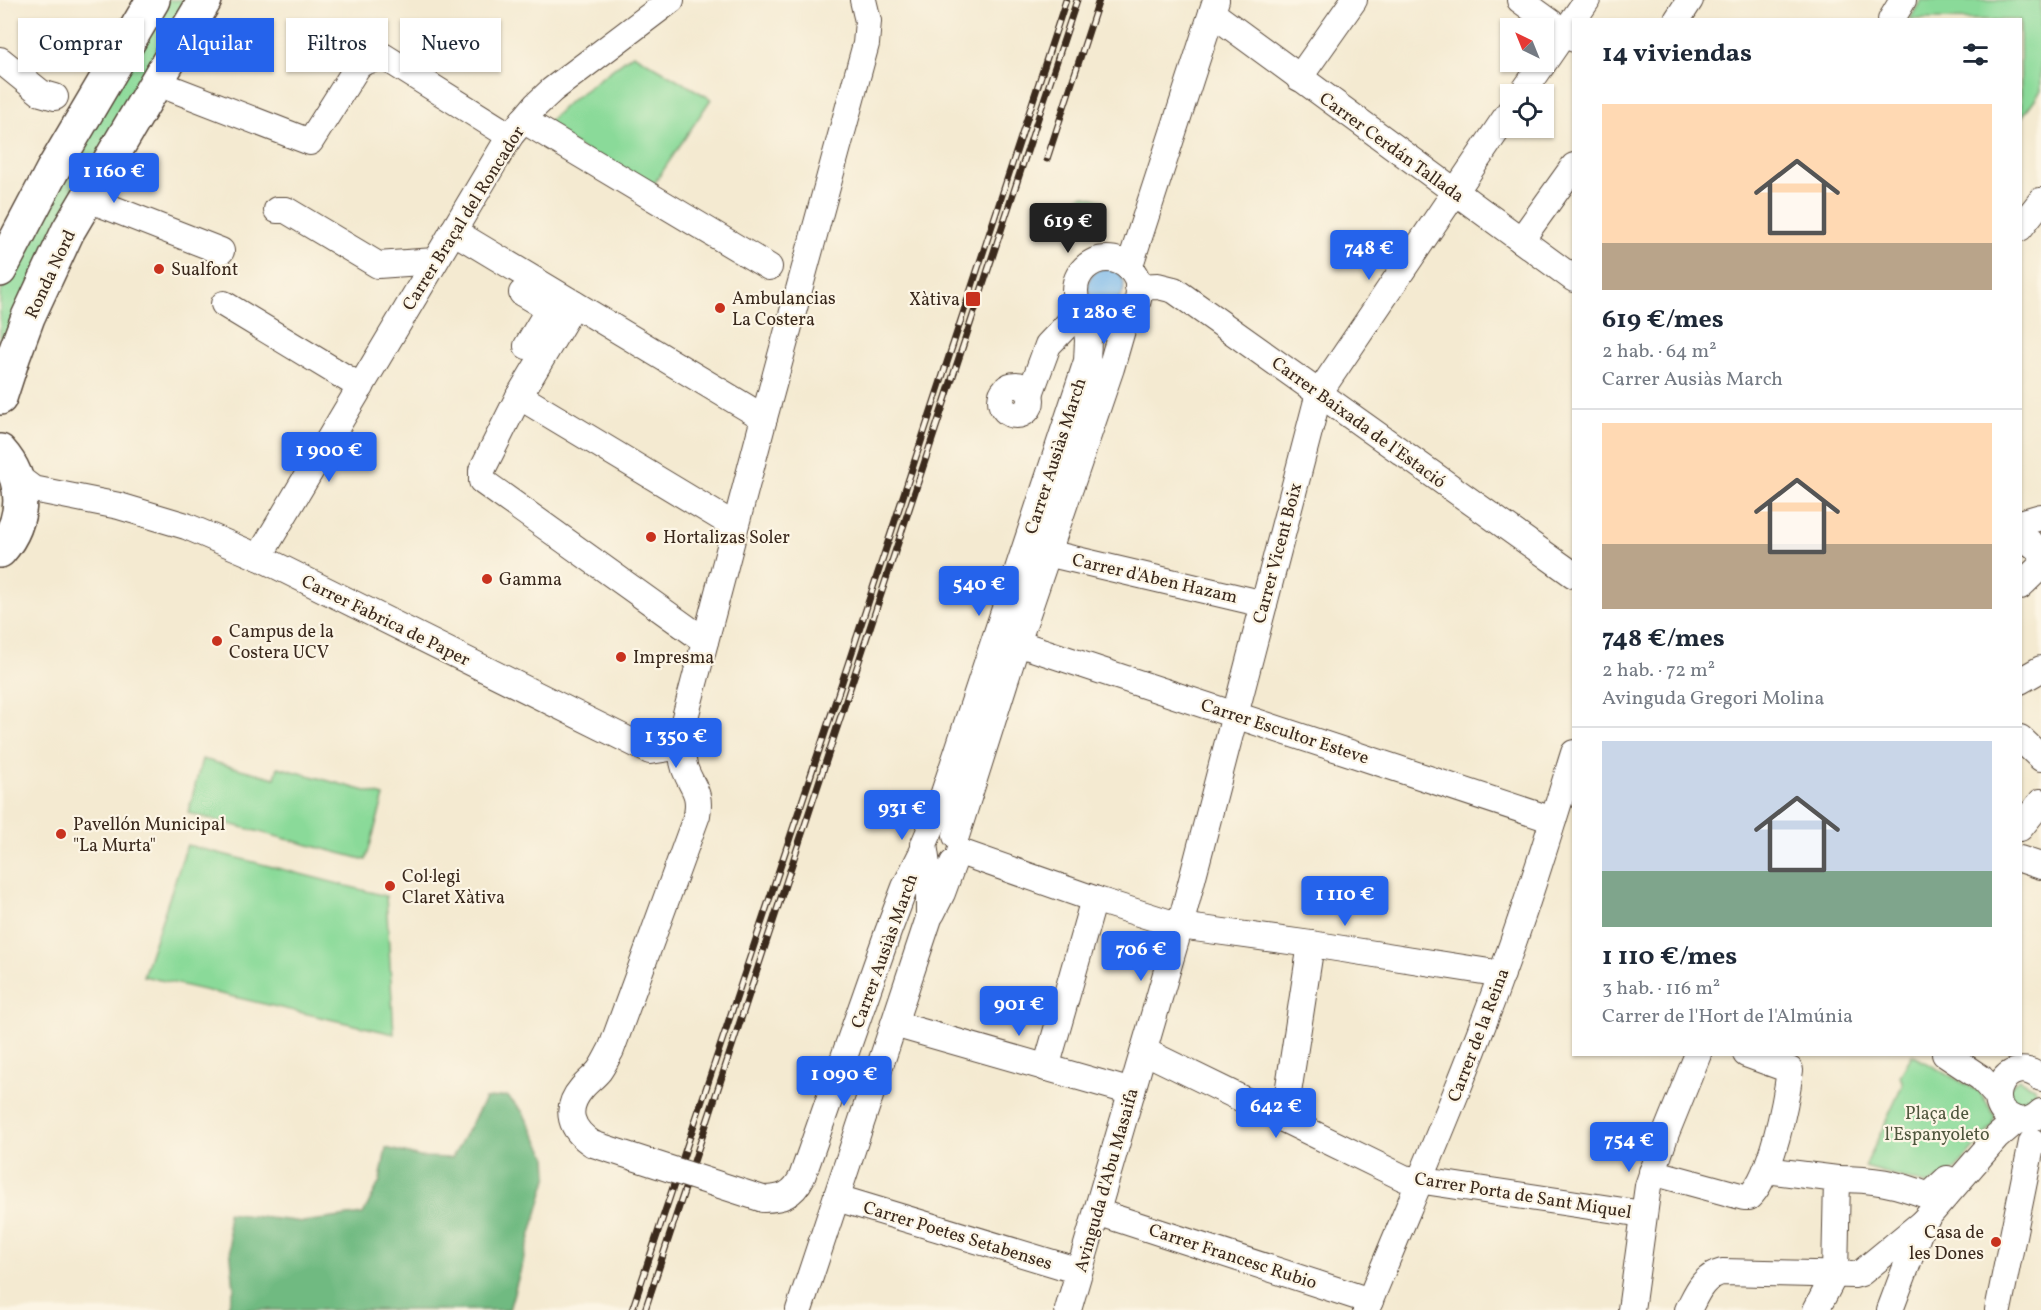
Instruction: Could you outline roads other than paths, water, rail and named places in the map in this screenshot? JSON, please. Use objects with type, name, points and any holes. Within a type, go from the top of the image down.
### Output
[{"type":"main road","points":[[0,270],[52,171],[153,0]]},
{"type":"main road","name":"Ronda Nord","points":[[0,398],[37,296],[68,231],[204,0]]},
{"type":"main road","points":[[0,551],[10,539],[19,517],[21,496],[8,464]]},
{"type":"street","name":"Carrer Braçal del Roncador","points":[[259,557],[517,128],[552,90],[671,0]]},
{"type":"street","points":[[683,738],[683,725],[735,526],[866,44],[868,21],[863,0]]},
{"type":"street","points":[[1299,78],[1354,0]]},
{"type":"street","points":[[1520,0],[1569,36],[1530,84]]},
{"type":"street","points":[[1578,18],[1587,0]]},
{"type":"street","points":[[1678,18],[1690,0]]},
{"type":"street","points":[[1892,18],[1903,0]]},
{"type":"street","points":[[1134,278],[1120,262],[1110,259],[1099,260],[1089,265],[1081,272],[1076,283],[1075,295],[1081,310],[1094,320],[1105,323],[1126,316],[1134,308],[1138,298],[1134,278],[1214,7]]},
{"type":"street","name":"Carrer Cerdán Tallada","points":[[1214,7],[1299,78],[1572,278]]},
{"type":"street","points":[[155,82],[310,142],[358,66],[383,57],[769,267]]},
{"type":"street","points":[[0,60],[41,93],[55,97]]},
{"type":"street","name":"Carrer Vicent Boix","points":[[1180,926],[1319,393],[1500,126]]},
{"type":"street","points":[[1521,240],[1572,169]]},
{"type":"street","points":[[88,199],[221,251]]},
{"type":"street","points":[[2022,225],[2041,201]]},
{"type":"street","points":[[277,210],[286,210],[378,265],[444,246],[574,304],[764,418]]},
{"type":"street","points":[[444,246],[549,309],[527,346]]},
{"type":"street","name":"Carrer Baixada de l'Estació","points":[[1134,278],[1174,290],[1572,574]]},
{"type":"street","points":[[224,304],[361,387]]},
{"type":"street","points":[[574,304],[519,396],[482,470],[482,481],[705,641]]},
{"type":"street","points":[[1013,404],[1048,345],[1081,310]]},
{"type":"street","name":"Carrer Ausiàs March","points":[[683,738],[682,757],[685,770],[698,793],[697,815],[611,1050],[605,1062],[581,1089],[573,1102],[572,1119],[578,1133],[593,1144],[763,1200],[782,1198],[791,1194],[802,1177],[888,932],[905,888],[926,847],[1087,361],[1088,340],[1081,310]]},
{"type":"street","name":"Carrer Ausiàs March","points":[[929,918],[936,908],[957,850],[1017,643],[1111,368],[1126,316]]},
{"type":"street","points":[[519,396],[735,526]]},
{"type":"street","name":"Carrer Fabrica de Paper","points":[[8,464],[33,489],[119,506],[159,517],[259,557],[650,751],[670,748],[683,738]]},
{"type":"street","name":"Carrer Fabrica de Paper","points":[[19,517],[38,507],[81,499]]},
{"type":"street","points":[[2022,522],[2041,517]]},
{"type":"street","points":[[2022,537],[2041,551]]},
{"type":"street","name":"Carrer d'Aben Hazam","points":[[1047,552],[1264,604]]},
{"type":"street","points":[[2022,584],[2041,566]]},
{"type":"street","name":"Carrer Escultor Esteve","points":[[1017,643],[1553,820]]},
{"type":"street","points":[[2022,680],[2041,669]]},
{"type":"street","points":[[2022,740],[2041,758]]},
{"type":"street","name":"Carrer de la Reina","points":[[1368,1305],[1421,1179],[1502,974],[1572,759]]},
{"type":"street","points":[[2022,826],[2041,802]]},
{"type":"street","points":[[926,847],[932,864],[937,866],[943,867],[957,850],[1094,899],[1180,926],[1502,974]]},
{"type":"street","name":"Carrer Ausiàs March","points":[[799,1310],[929,918],[926,847]]},
{"type":"street","points":[[2022,860],[2041,866]]},
{"type":"street","points":[[1046,1068],[1094,899]]},
{"type":"street","name":"Avinguda d'Abu Masaifa","points":[[1068,1310],[1180,926]]},
{"type":"street","points":[[1284,1119],[1311,944]]},
{"type":"street","points":[[894,1024],[1132,1092]]},
{"type":"street","name":"Carrer Porta de Sant Miquel","points":[[1144,1051],[1404,1178],[1643,1214]]},
{"type":"street","points":[[1631,1310],[1643,1214],[1652,1172],[1665,1132],[1697,1056]]},
{"type":"street","points":[[1652,1172],[1744,1197],[1749,1197],[1756,1190],[1766,1170],[1780,1124],[1790,1070],[1752,1056]]},
{"type":"street","points":[[1948,1056],[1981,1078],[1998,1097]]},
{"type":"street","points":[[1972,1056],[2015,1071],[2029,1071],[2041,1078]]},
{"type":"street","points":[[2015,1071],[1999,1086],[1998,1097],[2002,1110],[2033,1129]]},
{"type":"street","points":[[1890,1310],[1923,1222],[1944,1189],[1981,1154],[2009,1139],[2022,1139],[2033,1129]]},
{"type":"street","points":[[1998,1310],[2033,1129]]},
{"type":"street","points":[[1766,1170],[1837,1179],[1885,1182],[1929,1196],[1944,1189]]},
{"type":"street","points":[[1816,1310],[1835,1274],[1837,1179]]},
{"type":"street","name":"Carrer Poetes Setabenses","points":[[837,1198],[1079,1271]]},
{"type":"street","name":"Carrer Francesc Rubio","points":[[1097,1212],[1368,1305]]},
{"type":"street","points":[[1688,1310],[1702,1284],[1716,1274],[1728,1272],[1854,1275],[1870,1267],[1923,1222]]},
{"type":"water","points":[[1106,268],[1119,273],[1124,286],[1119,299],[1106,304],[1093,299],[1088,286],[1093,273]]},
{"type":"railway","points":[[632,1310],[848,664],[1066,0]]},
{"type":"railway","points":[[645,1310],[1077,0]]},
{"type":"railway","points":[[1047,159],[1099,0]]},
{"type":"place","name":"Sualfont","points":[[159,269]]},
{"type":"place","name":"Xàtiva","points":[[973,299]]},
{"type":"place","name":"Ambulancias La Costera","points":[[720,308]]},
{"type":"place","name":"Hortalizas Soler","points":[[651,537]]},
{"type":"place","name":"Gamma","points":[[487,579]]},
{"type":"place","name":"Campus de la Costera UCV","points":[[217,641]]},
{"type":"place","name":"Impresma","points":[[621,657]]},
{"type":"place","name":"Pavellón Municipal \"La Murta\"","points":[[61,834]]},
{"type":"place","name":"Col·legi Claret Xàtiva","points":[[390,886]]},
{"type":"place","name":"Casa de les Dones","points":[[1996,1242]]},
{"type":"park label","name":"Plaça de l'Espanyoleto","points":[[1937,1123]]}]
